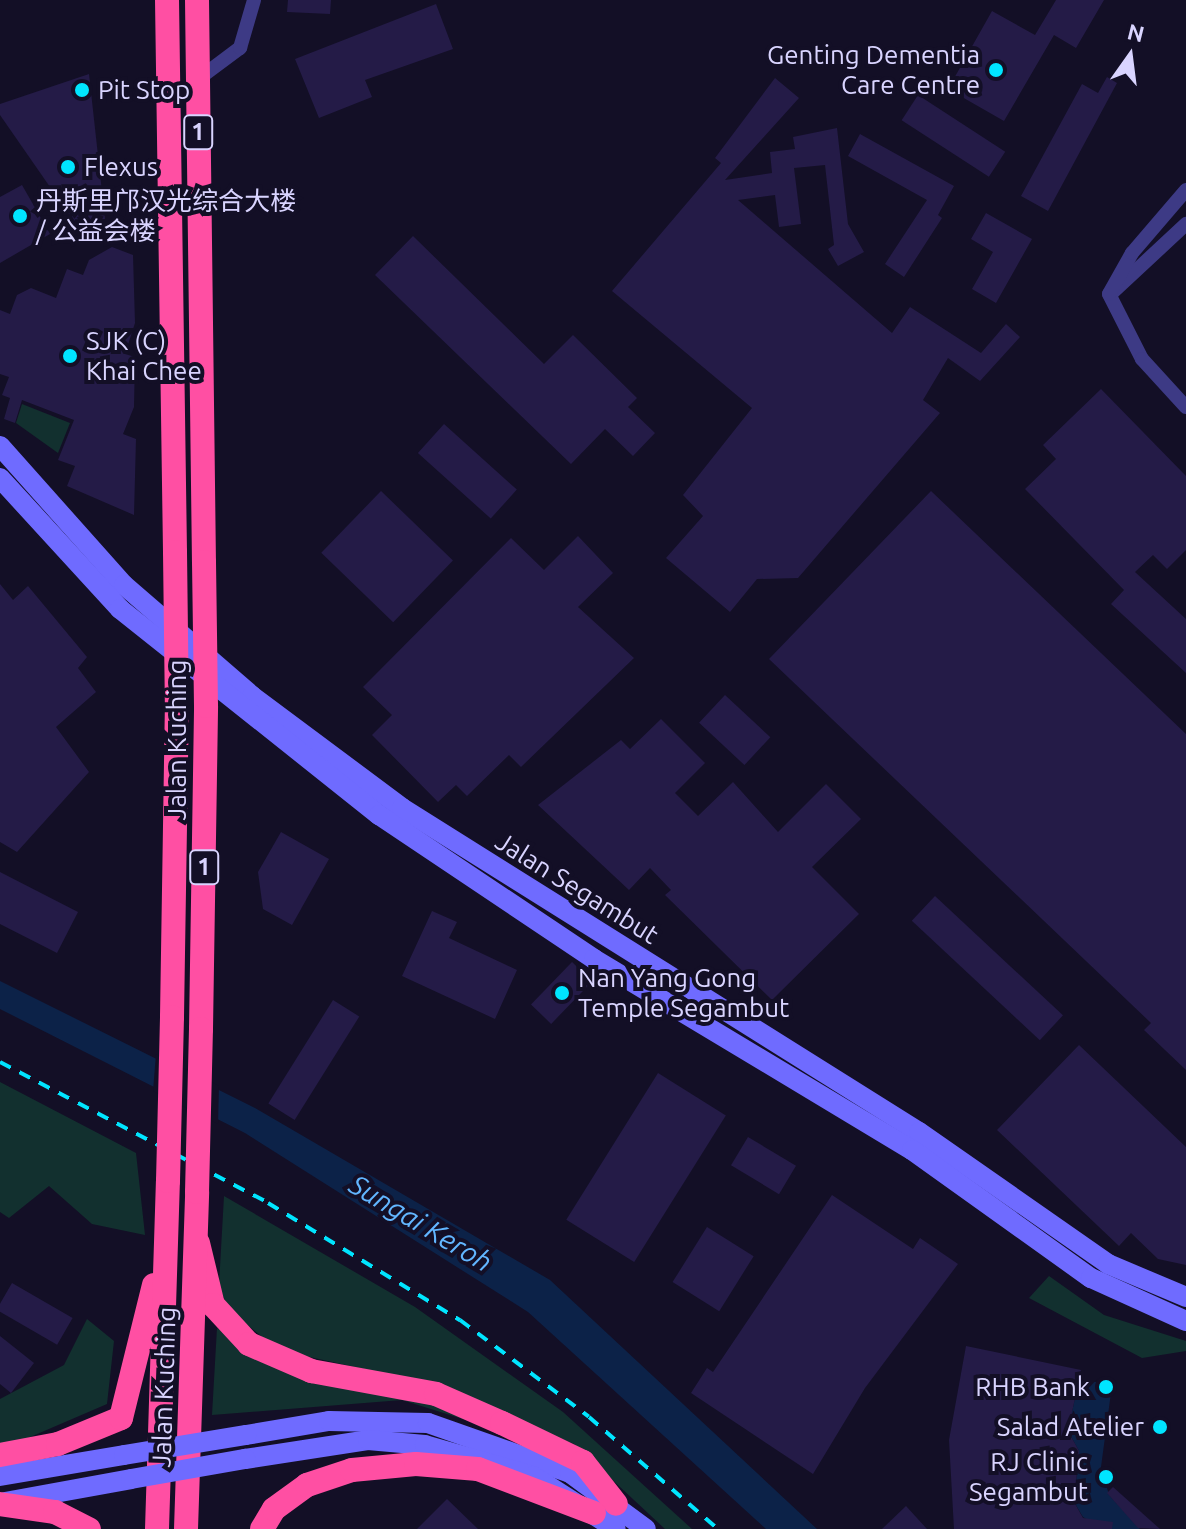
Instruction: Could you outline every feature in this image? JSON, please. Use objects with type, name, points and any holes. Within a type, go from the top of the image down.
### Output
[{"type":"highway","name":"Jalan Kuching","points":[[157,1529],[172,1017],[177,706],[167,0]]},
{"type":"highway","name":"Jalan Kuching","points":[[186,1529],[198,1243],[206,706],[197,0]]},
{"type":"highway","points":[[0,1455],[58,1444],[121,1418],[165,1231]]},
{"type":"highway","points":[[198,1243],[213,1305],[249,1344],[311,1371],[436,1394],[502,1423],[583,1462],[605,1509]]},
{"type":"highway","points":[[262,1529],[288,1496],[352,1470],[416,1464],[528,1478],[605,1509]]},
{"type":"highway","points":[[0,1504],[55,1512],[89,1529]]},
{"type":"main road","name":"Jalan Segambut","points":[[0,446],[124,585],[252,696],[402,808],[907,1124],[1108,1264],[1186,1297]]},
{"type":"main road","name":"Jalan Segambut","points":[[0,478],[120,609],[379,815],[594,959],[912,1150],[1091,1278],[1186,1321]]},
{"type":"main road","points":[[1146,1304],[1186,1314]]},
{"type":"main road","points":[[373,1420],[506,1456],[528,1478]]},
{"type":"main road","points":[[0,1476],[246,1435],[373,1420],[428,1423],[501,1443],[570,1473],[605,1509],[616,1529]]},
{"type":"main road","points":[[0,1504],[368,1440],[425,1445],[528,1478]]},
{"type":"main road","points":[[605,1509],[646,1529]]},
{"type":"street","points":[[197,80],[240,48],[254,0]]},
{"type":"street","points":[[1109,294],[1132,253],[1186,190]]},
{"type":"street","points":[[1109,294],[1186,224]]},
{"type":"street","points":[[1109,294],[1142,359],[1186,407]]},
{"type":"green space","points":[[22,404],[70,423],[58,453],[16,423]]},
{"type":"green space","points":[[0,1082],[136,1153],[145,1235],[92,1224],[49,1186],[9,1218],[0,1212]]},
{"type":"green space","points":[[224,1196],[415,1307],[563,1412],[692,1529],[665,1529],[574,1444],[423,1382],[278,1350],[228,1309],[219,1285]]},
{"type":"green space","points":[[1049,1276],[1104,1315],[1186,1341],[1186,1351],[1142,1358],[1029,1298]]},
{"type":"green space","points":[[87,1319],[114,1341],[107,1404],[0,1450],[0,1399],[64,1365]]},
{"type":"green space","points":[[217,1328],[268,1362],[431,1397],[482,1425],[402,1400],[212,1415]]},
{"type":"water","name":"Sungai Keroh","points":[[0,981],[255,1108],[550,1280],[817,1529],[766,1529],[528,1312],[245,1133],[0,1009]]},
{"type":"water","points":[[1079,1379],[1112,1385],[1101,1467],[1109,1495],[1140,1529],[1104,1529],[1083,1517],[1074,1502],[1079,1451],[1068,1431]]},
{"type":"pier","points":[[156,1054],[219,1086],[218,1124],[153,1091]]},
{"type":"building","points":[[288,0],[331,0],[330,14],[287,12]]},
{"type":"building","name":"Genting Dementia Care Centre","points":[[1056,0],[1104,0],[1076,48],[1054,35],[1004,121],[948,89],[992,11],[1035,35]]},
{"type":"building","points":[[436,4],[453,49],[365,80],[372,97],[319,118],[295,59]]},
{"type":"building","name":"Flexus","points":[[89,74],[105,219],[75,223],[0,115],[0,104]]},
{"type":"building","points":[[1107,77],[1117,83],[1048,211],[1021,196],[1082,84],[1098,93]]},
{"type":"building","points":[[775,78],[799,98],[725,180],[772,173],[770,152],[795,149],[793,137],[837,128],[848,224],[864,252],[838,266],[828,249],[834,245],[825,165],[794,168],[801,224],[779,227],[775,195],[738,200],[892,333],[910,307],[981,353],[1006,324],[1020,337],[980,381],[948,358],[923,400],[940,413],[798,578],[757,579],[730,612],[666,558],[703,516],[683,495],[752,408],[612,291],[721,163],[715,158]]},
{"type":"building","points":[[918,95],[1005,152],[989,177],[902,120]]},
{"type":"building","points":[[860,134],[954,186],[938,215],[942,218],[904,277],[885,264],[927,200],[848,156]]},
{"type":"building","name":"丹斯里邝汉光综合大楼 / 公益会楼","points":[[22,185],[50,234],[0,263],[0,197]]},
{"type":"building","points":[[986,213],[1032,239],[996,303],[972,289],[993,252],[971,239]]},
{"type":"building","points":[[413,236],[544,364],[573,335],[637,398],[628,407],[655,433],[633,456],[605,429],[571,464],[375,275]]},
{"type":"building","name":"SJK (C) Khai Chee","points":[[112,247],[133,255],[135,323],[125,354],[135,357],[134,407],[123,434],[136,439],[134,515],[67,486],[75,466],[58,460],[74,420],[22,400],[15,423],[4,419],[10,398],[2,395],[9,377],[0,374],[0,310],[10,314],[17,295],[31,288],[56,298],[67,269],[83,275],[89,260]]},
{"type":"building","points":[[1101,389],[1186,476],[1186,550],[1167,569],[1153,555],[1135,572],[1186,619],[1186,673],[1111,604],[1124,590],[1025,489],[1056,459],[1043,445]]},
{"type":"building","points":[[444,424],[517,490],[491,519],[418,453]]},
{"type":"building","points":[[381,491],[453,560],[393,622],[321,553]]},
{"type":"building","points":[[931,491],[1186,734],[1186,1070],[1144,1030],[1151,1023],[769,659]]},
{"type":"building","points":[[578,536],[613,573],[578,607],[634,658],[521,767],[509,755],[467,796],[456,785],[438,802],[372,735],[392,715],[363,687],[511,538],[544,570]]},
{"type":"building","points":[[0,584],[13,600],[28,586],[87,657],[78,668],[96,692],[56,727],[89,772],[17,852],[0,842]]},
{"type":"building","points":[[725,695],[770,737],[744,765],[699,723]]},
{"type":"building","points":[[661,719],[705,763],[675,793],[698,816],[733,782],[778,832],[826,784],[861,819],[812,867],[859,914],[772,1000],[665,895],[671,890],[650,868],[629,890],[538,805],[621,740],[630,749]]},
{"type":"building","points":[[281,832],[329,859],[292,925],[263,909],[258,872]]},
{"type":"building","points":[[0,872],[78,912],[57,953],[0,924]]},
{"type":"building","points":[[935,896],[1063,1015],[1040,1040],[912,921]]},
{"type":"building","points":[[432,911],[457,922],[449,938],[517,970],[495,1019],[402,976]]},
{"type":"building","name":"Nan Yang Gong Temple Segambut","points":[[572,962],[592,981],[551,1024],[531,1004]]},
{"type":"building","points":[[333,1000],[359,1016],[295,1120],[268,1103]]},
{"type":"building","points":[[1079,1045],[1186,1147],[1186,1265],[1158,1259],[1131,1233],[1119,1246],[997,1130]]},
{"type":"building","points":[[658,1073],[726,1115],[634,1262],[566,1220]]},
{"type":"building","points":[[748,1137],[796,1166],[779,1194],[731,1165]]},
{"type":"building","points":[[832,1195],[913,1249],[920,1238],[958,1264],[865,1388],[813,1474],[691,1393],[707,1368],[713,1372]]},
{"type":"building","points":[[707,1227],[754,1256],[719,1311],[673,1282]]},
{"type":"building","points":[[12,1283],[73,1318],[57,1345],[0,1312],[0,1304]]},
{"type":"building","points":[[0,1336],[34,1363],[11,1393],[0,1384]]},
{"type":"building","points":[[966,1346],[1081,1370],[1068,1431],[1079,1451],[1074,1502],[1083,1518],[1113,1522],[1112,1529],[954,1529],[949,1440]]},
{"type":"building","points":[[1113,1487],[1160,1529],[1138,1528],[1107,1493]]},
{"type":"building","points":[[447,1499],[478,1529],[417,1529]]},
{"type":"building","points":[[906,1506],[927,1529],[882,1529]]},
{"type":"railway","points":[[0,1062],[268,1203],[460,1320],[589,1417],[718,1529]]},
{"type":"place","name":"Genting Dementia Care Centre","points":[[996,70]]},
{"type":"place","name":"Pit Stop","points":[[82,90]]},
{"type":"place","name":"Flexus","points":[[68,167]]},
{"type":"place","name":"丹斯里邝汉光综合大楼 / 公益会楼","points":[[20,216]]},
{"type":"place","name":"SJK (C) Khai Chee","points":[[70,356]]},
{"type":"place","name":"Nan Yang Gong Temple Segambut","points":[[562,993]]},
{"type":"place","name":"RHB Bank","points":[[1106,1387]]},
{"type":"place","name":"Salad Atelier","points":[[1160,1427]]},
{"type":"place","name":"RJ Clinic Segambut","points":[[1106,1477]]}]
